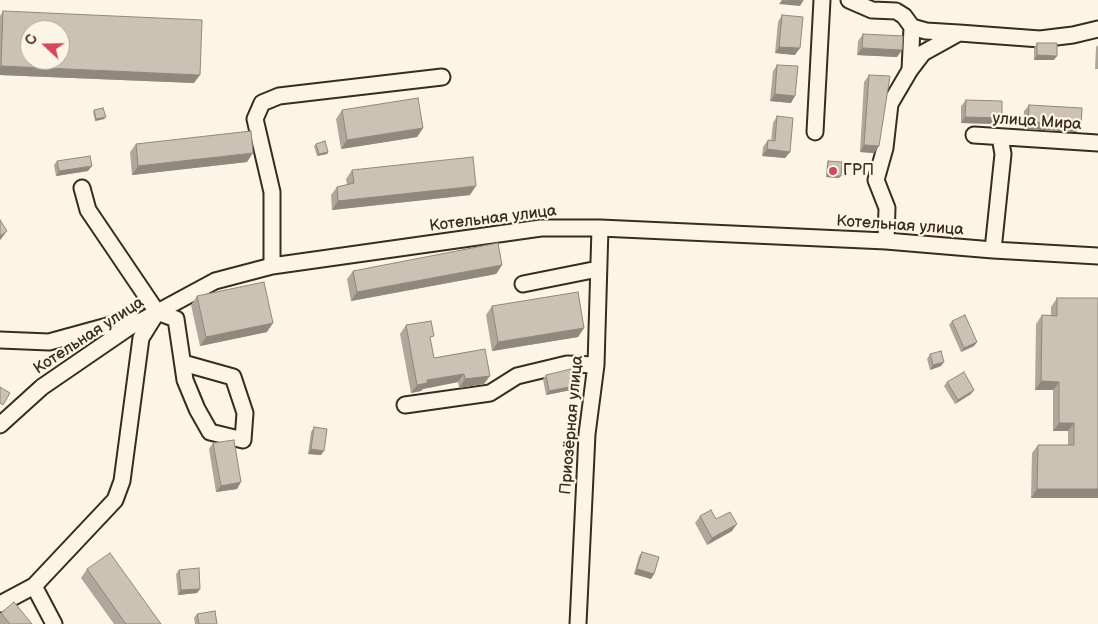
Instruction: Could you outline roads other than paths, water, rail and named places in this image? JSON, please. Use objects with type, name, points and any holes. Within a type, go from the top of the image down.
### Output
[{"type":"street","points":[[815,132],[822,0]]},
{"type":"street","points":[[849,0],[872,10],[896,11],[904,16],[912,27],[926,31],[1040,39],[1073,35],[1098,29]]},
{"type":"street","points":[[910,70],[912,27]]},
{"type":"street","points":[[886,241],[887,208],[876,180],[886,148],[890,104],[910,70],[923,53],[960,33]]},
{"type":"street","points":[[272,266],[272,192],[255,119],[262,102],[279,96],[442,77]]},
{"type":"street","name":"улица Мира","points":[[974,136],[1098,143]]},
{"type":"street","points":[[993,250],[1003,154],[1000,137]]},
{"type":"street","points":[[82,188],[88,210],[156,312]]},
{"type":"street","name":"Котельная улица","points":[[0,425],[42,387],[128,328],[215,281],[272,266],[541,228],[600,228],[886,241],[1098,256]]},
{"type":"street","name":"Приозёрная улица","points":[[578,624],[587,434],[596,365],[600,228]]},
{"type":"street","points":[[523,284],[598,269]]},
{"type":"street","points":[[0,604],[34,586],[115,500],[122,481],[141,338],[156,312]]},
{"type":"street","points":[[0,340],[49,342],[156,312],[176,319],[185,380],[197,409],[210,432],[243,440],[245,413],[233,376],[183,363]]},
{"type":"street","points":[[405,405],[490,392],[517,376],[567,364],[596,365]]},
{"type":"street","points":[[34,586],[54,624]]},
{"type":"place","name":"ГРП","points":[[833,171]]}]
